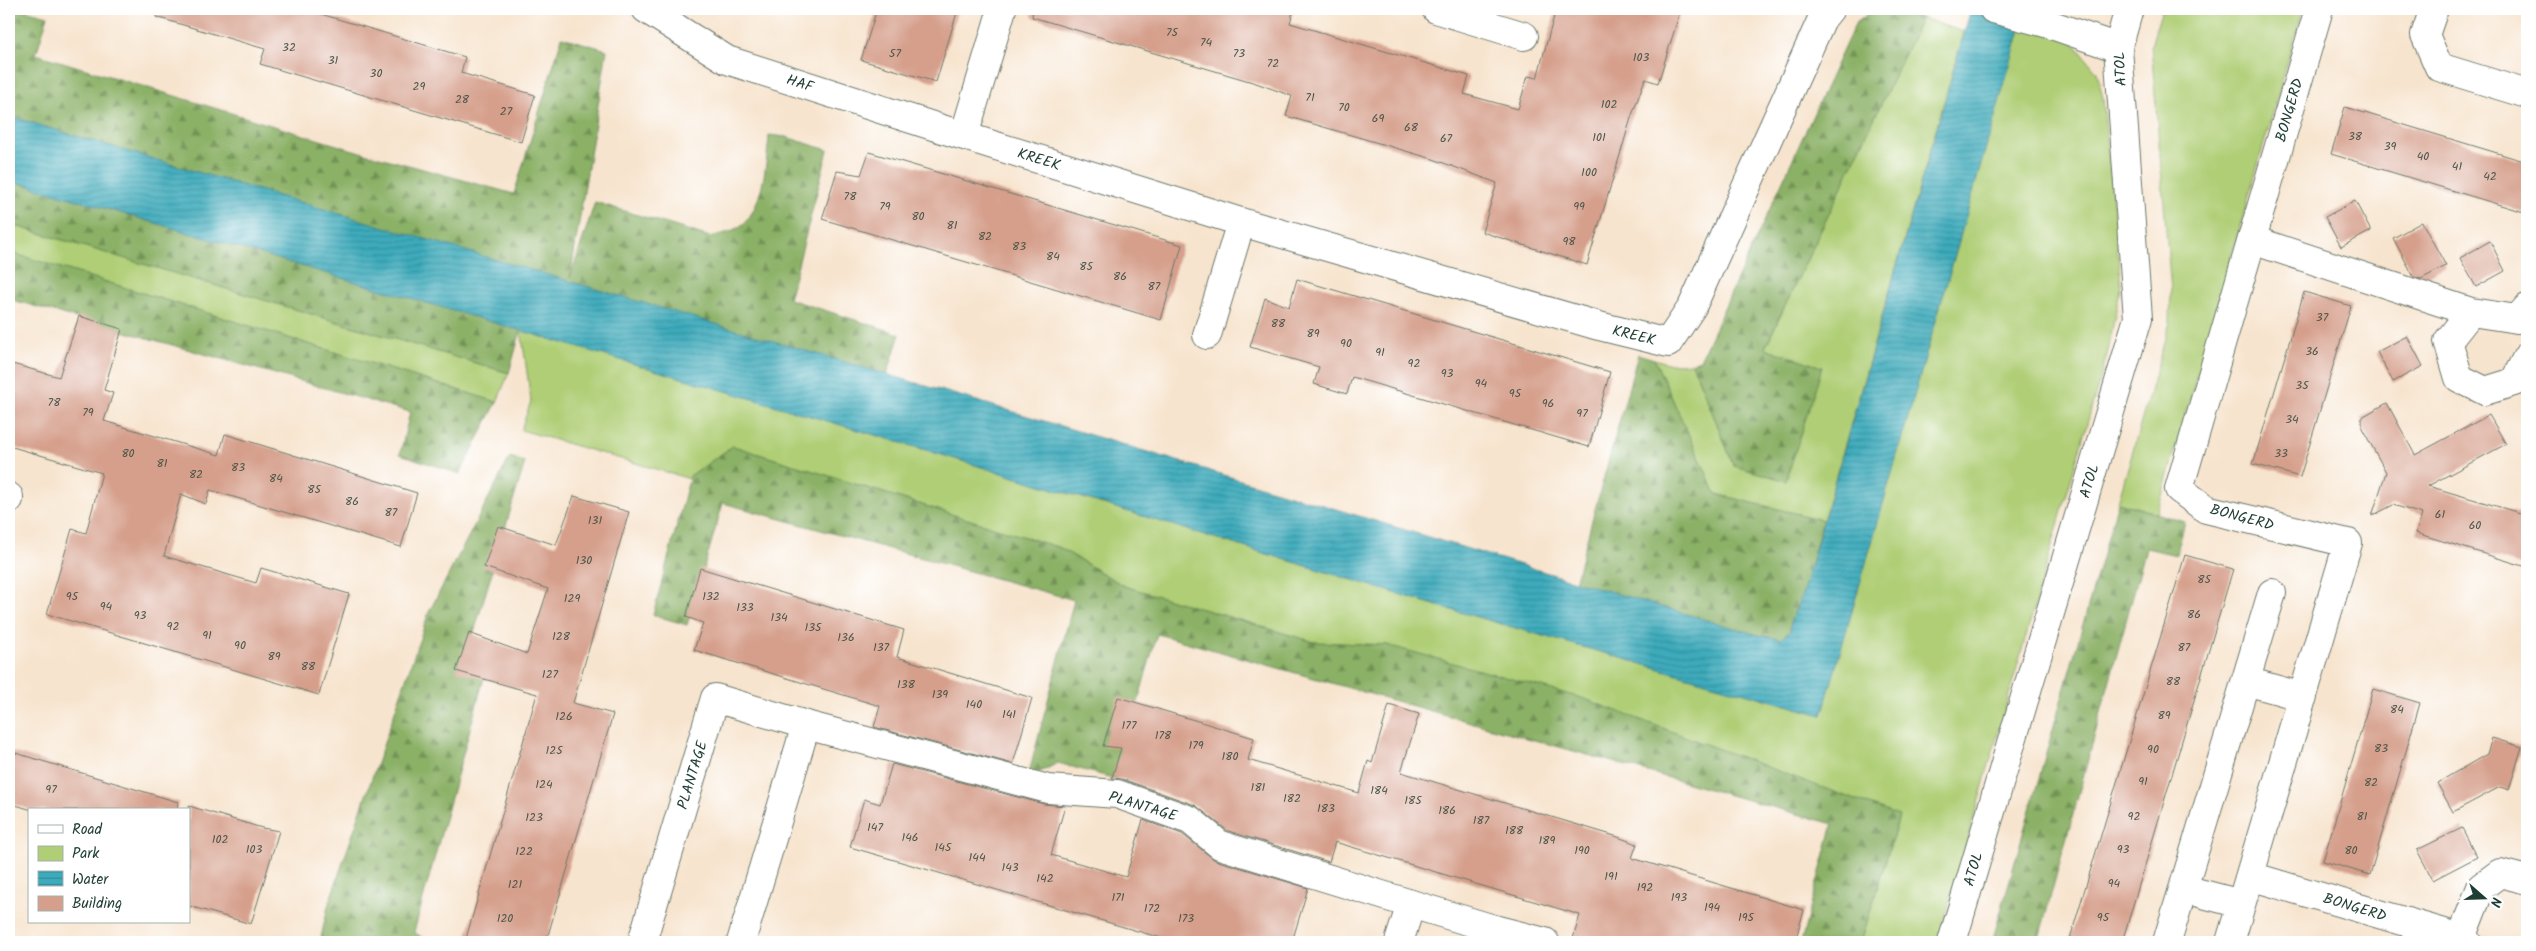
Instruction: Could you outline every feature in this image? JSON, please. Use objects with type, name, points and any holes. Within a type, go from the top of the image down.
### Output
[{"type":"street","name":"HAF","points":[[646,9],[728,60],[964,136]]},
{"type":"street","points":[[964,136],[1002,9]]},
{"type":"street","points":[[1436,9],[1524,36]]},
{"type":"street","name":"KREEK","points":[[964,136],[1241,222],[1599,326],[1668,343],[1692,307],[1822,20],[1830,9]]},
{"type":"street","points":[[1993,9],[2049,24],[2118,48]]},
{"type":"street","name":"ATOL","points":[[1952,942],[2138,318],[2118,48],[2129,9]]},
{"type":"street","name":"BONGERD","points":[[2230,942],[2348,543],[2206,509],[2179,489],[2319,9]]},
{"type":"street","points":[[2434,9],[2425,35],[2439,67],[2527,94]]},
{"type":"street","points":[[1206,335],[1241,222]]},
{"type":"street","points":[[2252,240],[2471,312],[2522,313],[2527,344]]},
{"type":"street","points":[[2471,312],[2448,341],[2458,378],[2485,391],[2500,387],[2514,382],[2527,357]]},
{"type":"street","points":[[2167,942],[2272,593]]},
{"type":"street","points":[[2246,682],[2303,697]]},
{"type":"street","name":"PLANTAGE","points":[[642,942],[715,698],[806,725],[1048,789],[1117,794],[1190,820],[1220,845],[1410,904],[1492,936],[1545,942]]},
{"type":"street","points":[[741,942],[806,725]]},
{"type":"street","name":"BONGERD","points":[[2250,876],[2464,940],[2480,886],[2500,873],[2527,880]]},
{"type":"street","points":[[2184,889],[2241,904]]},
{"type":"street","points":[[1399,942],[1410,904]]},
{"type":"green space","points":[[9,9],[21,9],[48,16],[36,54],[350,149],[514,194],[562,37],[607,50],[570,278],[595,202],[710,237],[734,230],[746,221],[756,203],[763,180],[769,135],[786,137],[828,150],[789,299],[900,334],[887,375],[569,283],[9,116]]},
{"type":"green space","points":[[1879,9],[1891,9],[1922,18],[1765,348],[1822,367],[1786,481],[1734,466],[1692,363],[1700,360],[1855,24],[1869,13]]},
{"type":"green space","points":[[2026,9],[2047,9],[2097,72],[2103,99],[2121,284],[2108,351],[1938,942],[1861,942],[1899,817],[1387,645],[1314,642],[1124,586],[1060,548],[733,446],[690,476],[690,479],[521,430],[531,401],[521,330],[929,451],[1431,604],[1822,715]]},
{"type":"green space","points":[[2162,9],[2303,9],[2157,513],[2118,502],[2170,322],[2171,291],[2151,45]]},
{"type":"green space","points":[[1922,18],[1964,32],[1823,520],[1716,494],[1654,359],[1671,364],[1692,363],[1734,466],[1765,348]]},
{"type":"green space","points":[[9,180],[521,330],[509,373],[9,224]]},
{"type":"green space","points":[[9,224],[509,373],[497,402],[9,252]]},
{"type":"green space","points":[[9,252],[497,402],[460,474],[400,454],[410,412],[9,299]]},
{"type":"green space","points":[[1638,354],[1654,359],[1716,494],[1823,520],[1802,595],[1791,620],[1790,631],[1781,639],[1758,635],[1575,582]]},
{"type":"green space","points":[[733,446],[1060,548],[1124,586],[1314,642],[1387,645],[1582,698],[1899,816],[1861,942],[1801,942],[1833,824],[1157,634],[1116,779],[1058,763],[1036,774],[1029,773],[1074,600],[723,503],[687,625],[653,615],[690,476]]},
{"type":"green space","points":[[510,457],[525,462],[463,669],[484,678],[414,932],[426,940],[426,942],[320,942],[328,906],[429,612]]},
{"type":"green space","points":[[2118,502],[2185,522],[2176,555],[2146,548],[2038,942],[1992,942]]},
{"type":"water","points":[[1971,9],[2026,9],[1822,715],[1431,604],[929,451],[9,180],[9,116],[1028,416],[1758,635],[1781,639],[1790,631],[1791,620],[1802,595]]},
{"type":"building","points":[[157,9],[304,9],[465,57],[461,73],[535,95],[521,142],[260,64],[265,49],[156,17]]},
{"type":"building","points":[[877,9],[958,9],[936,82],[861,60]]},
{"type":"building","points":[[1033,9],[1294,9],[1290,23],[1469,76],[1464,94],[1518,109],[1528,76],[1537,78],[1556,9],[1681,9],[1658,83],[1645,79],[1631,118],[1587,265],[1482,232],[1497,183],[1433,159],[1286,116],[1292,96],[1256,83],[1032,17]]},
{"type":"building","points":[[2345,107],[2527,162],[2527,213],[2331,154]]},
{"type":"building","points":[[869,152],[1182,245],[1161,320],[822,219],[837,171],[861,175]]},
{"type":"building","points":[[2355,201],[2371,231],[2341,247],[2325,217]]},
{"type":"building","points":[[2422,222],[2446,266],[2421,279],[2414,277],[2393,238]]},
{"type":"building","points":[[2490,241],[2505,271],[2476,287],[2460,258]]},
{"type":"building","points":[[1297,279],[1610,372],[1589,447],[1352,377],[1347,394],[1314,384],[1319,367],[1250,347],[1265,298],[1289,307]]},
{"type":"building","points":[[2304,292],[2351,306],[2300,477],[2253,464]]},
{"type":"building","points":[[79,316],[122,329],[104,390],[113,393],[104,421],[219,455],[225,434],[417,493],[401,547],[210,490],[206,504],[181,494],[164,556],[256,583],[261,568],[349,594],[319,695],[47,614],[72,529],[86,533],[102,473],[9,446],[9,363],[59,377]]},
{"type":"building","points":[[2407,336],[2423,366],[2393,382],[2377,352]]},
{"type":"building","points":[[2387,403],[2415,455],[2489,415],[2506,444],[2428,486],[2527,515],[2527,567],[2416,533],[2422,514],[2393,505],[2372,516],[2386,472],[2362,428],[2362,417]]},
{"type":"building","points":[[574,496],[629,512],[573,703],[613,714],[546,942],[465,942],[537,694],[456,671],[469,633],[527,654],[548,589],[484,567],[498,526],[556,545]]},
{"type":"building","points":[[2185,555],[2233,569],[2152,842],[2122,942],[2069,942]]},
{"type":"building","points":[[700,568],[904,630],[897,657],[1032,698],[1013,764],[874,727],[880,706],[694,650],[703,623],[686,617]]},
{"type":"building","points":[[2373,689],[2420,703],[2370,875],[2323,861]]},
{"type":"building","points":[[1118,697],[1254,738],[1248,760],[1359,793],[1368,761],[1372,763],[1389,705],[1419,714],[1401,772],[1615,836],[1637,844],[1632,858],[1804,910],[1795,942],[1572,942],[1580,915],[1335,842],[1329,862],[1228,831],[1195,805],[1122,779],[1112,778],[1121,748],[1103,746]]},
{"type":"building","points":[[2492,738],[2522,747],[2509,790],[2500,787],[2453,812],[2437,783],[2487,754]]},
{"type":"building","points":[[9,751],[178,802],[177,808],[28,809],[9,803]]},
{"type":"building","points":[[892,764],[1044,804],[1065,806],[1051,855],[1126,877],[1143,820],[1182,834],[1215,860],[1308,888],[1292,942],[1175,942],[850,847],[864,799],[880,804]]},
{"type":"building","points":[[189,806],[262,828],[279,831],[251,924],[190,906]]},
{"type":"building","points":[[2462,828],[2477,857],[2433,880],[2417,850]]}]
